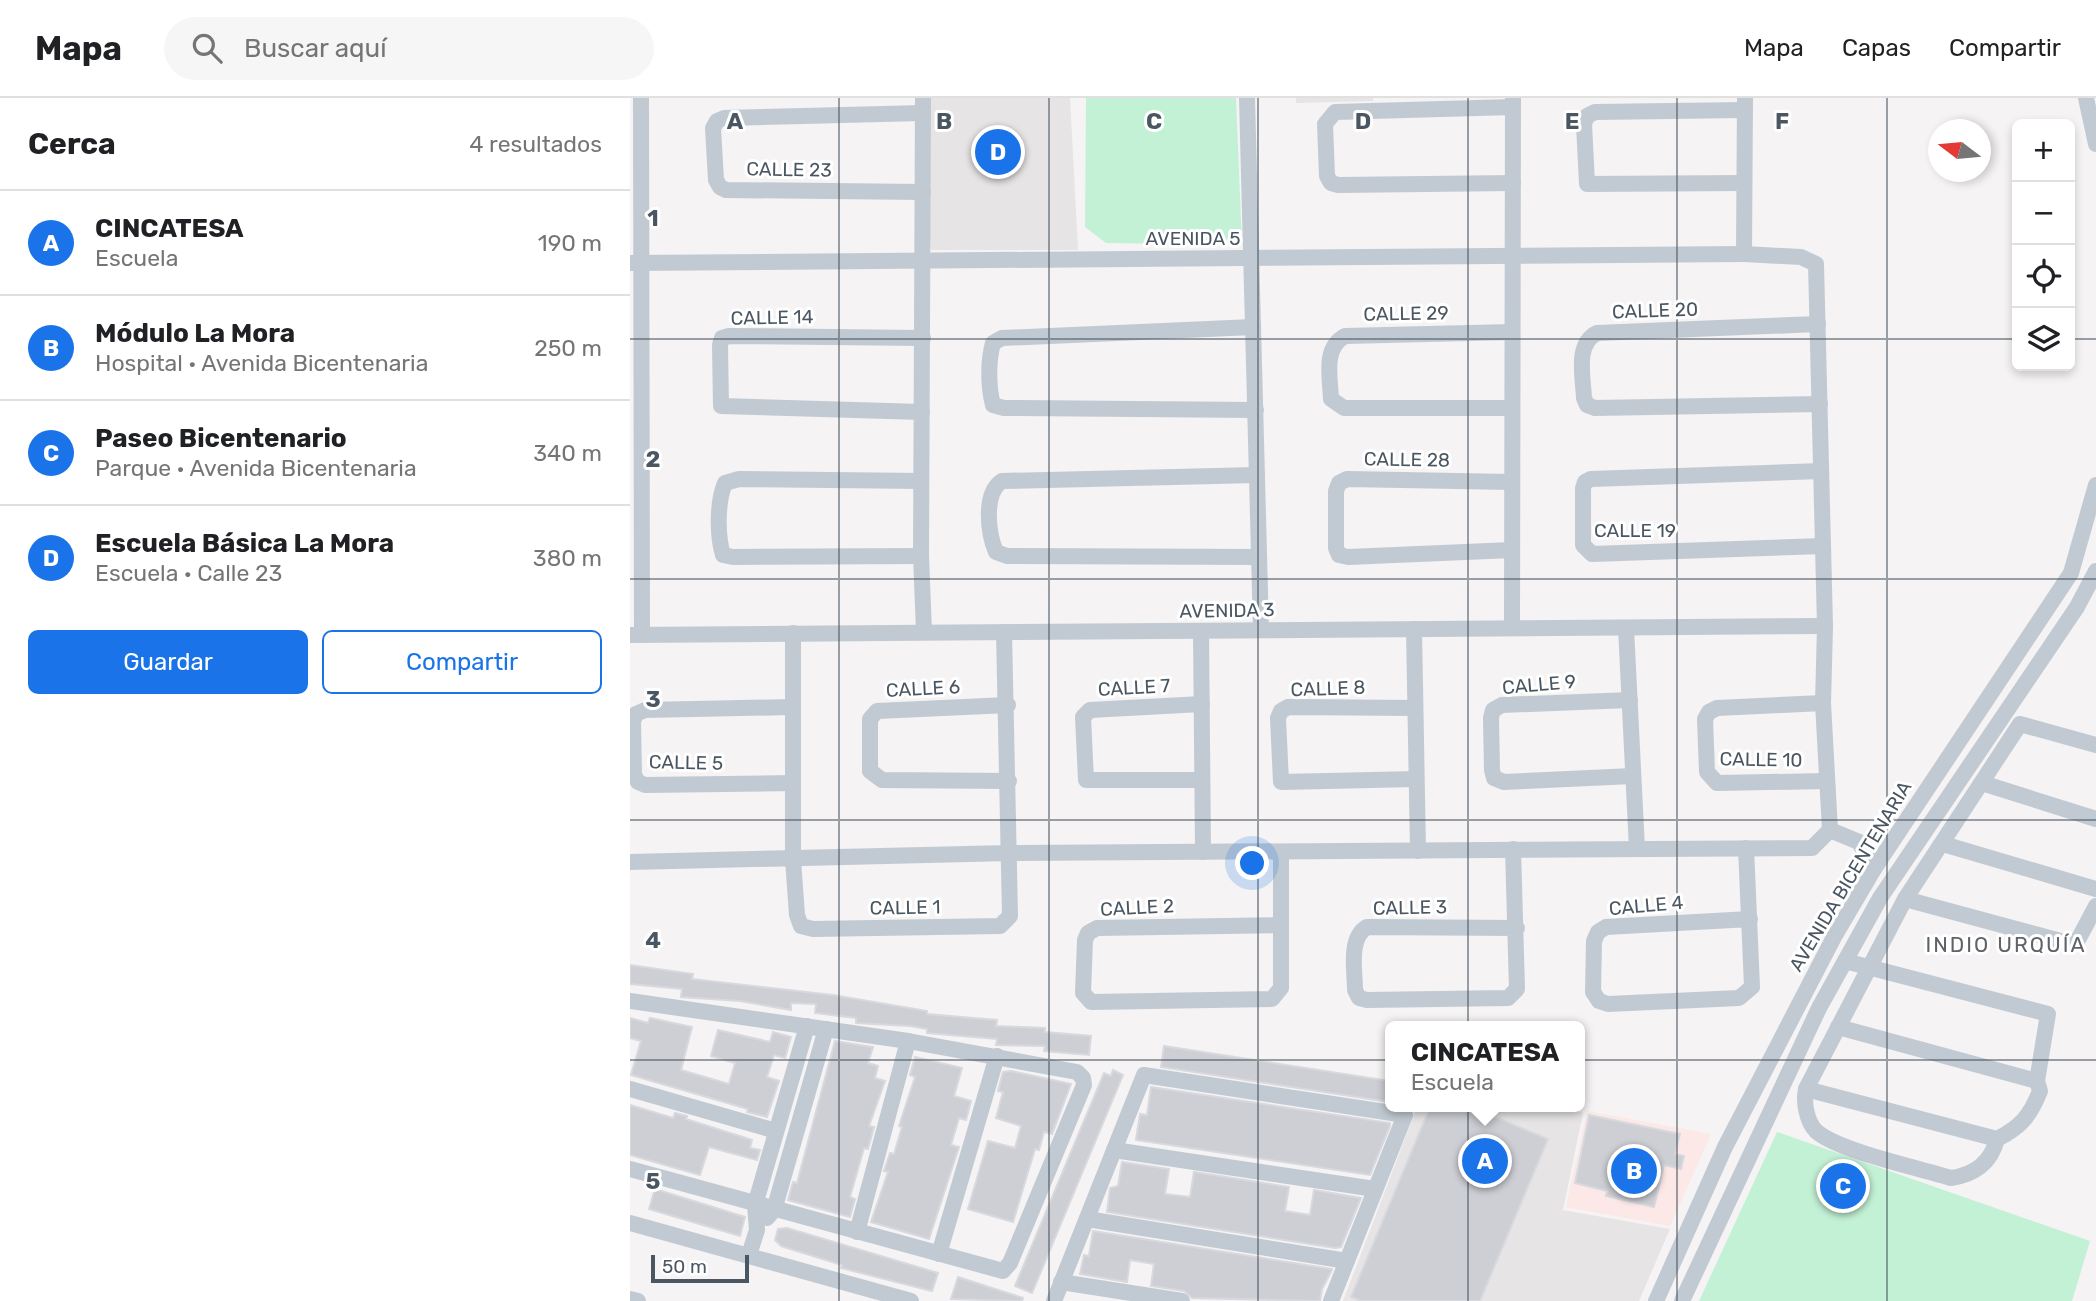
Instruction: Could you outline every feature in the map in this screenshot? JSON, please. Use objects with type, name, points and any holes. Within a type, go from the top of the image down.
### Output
[{"type":"street","points":[[636,634],[635,124],[641,98]]},
{"type":"street","points":[[1247,98],[1261,630]]},
{"type":"street","points":[[2087,98],[2096,144]]},
{"type":"street","points":[[1512,626],[1513,332],[1513,183],[1513,103],[1335,112],[1325,124],[1327,176],[1331,183],[1338,186],[1513,183]]},
{"type":"street","points":[[1744,254],[1745,183],[1745,104],[1595,111],[1587,116],[1584,124],[1587,184],[1745,183]]},
{"type":"street","points":[[923,105],[921,556],[924,632]]},
{"type":"street","name":"CALLE 23","points":[[923,105],[724,118],[717,121],[713,128],[716,180],[720,187],[726,190],[923,192]]},
{"type":"street","name":"AVENIDA 5","points":[[636,263],[1744,254],[1801,257],[1816,264],[1818,324]]},
{"type":"street","points":[[630,862],[1010,853],[1812,848],[1830,830],[1823,703],[1825,626],[1818,324]]},
{"type":"street","name":"CALLE 20","points":[[1818,324],[1597,333],[1587,338],[1583,346],[1584,398],[1587,405],[1594,408],[1820,404]]},
{"type":"street","points":[[1253,327],[1002,338],[993,342],[990,394],[993,405],[1004,408],[1256,410]]},
{"type":"street","name":"CALLE 29","points":[[1512,408],[1344,408],[1331,399],[1330,352],[1334,342],[1345,336],[1513,332]]},
{"type":"street","name":"CALLE 14","points":[[922,412],[721,406],[720,345],[722,338],[729,336],[923,338]]},
{"type":"street","name":"CALLE 19","points":[[1821,471],[1591,479],[1585,482],[1583,488],[1583,545],[1592,554],[1823,546]]},
{"type":"street","points":[[1257,475],[1002,481],[994,486],[991,494],[991,541],[996,552],[1007,556],[1259,556]]},
{"type":"street","points":[[921,481],[738,479],[725,483],[720,493],[720,545],[723,555],[921,556]]},
{"type":"street","name":"CALLE 28","points":[[1512,482],[1347,480],[1339,484],[1336,491],[1336,548],[1339,555],[1348,557],[1512,550]]},
{"type":"street","name":"AVENIDA BICENTENARIA","points":[[1656,1301],[1767,1063],[1874,869],[2071,573],[2096,485]]},
{"type":"street","name":"AVENIDA BICENTENARIA","points":[[1682,1301],[1755,1140],[1845,961],[1880,898],[2091,584],[2096,571]]},
{"type":"street","name":"AVENIDA 3","points":[[636,634],[1201,631],[1512,626],[1825,626]]},
{"type":"street","points":[[1626,628],[1637,849]]},
{"type":"street","points":[[1414,629],[1418,851]]},
{"type":"street","points":[[1201,631],[1203,852]]},
{"type":"street","points":[[1004,632],[1010,853]]},
{"type":"street","points":[[793,633],[793,860]]},
{"type":"street","name":"CALLE 9","points":[[1630,700],[1502,705],[1493,710],[1491,718],[1492,770],[1494,778],[1504,782],[1633,776]]},
{"type":"street","name":"CALLE 10","points":[[1823,703],[1717,708],[1709,712],[1705,719],[1707,772],[1717,783],[1827,781]]},
{"type":"street","name":"CALLE 7","points":[[1202,704],[1090,710],[1083,718],[1086,780],[1202,780]]},
{"type":"street","name":"CALLE 6","points":[[1008,705],[877,711],[870,719],[870,771],[882,780],[1009,781]]},
{"type":"street","name":"CALLE 5","points":[[793,707],[645,710],[636,714],[633,720],[634,775],[638,782],[645,785],[793,783]]},
{"type":"street","name":"CALLE 8","points":[[1415,708],[1288,707],[1278,718],[1281,782],[1416,779]]},
{"type":"street","points":[[2001,720],[2096,745]]},
{"type":"street","points":[[1997,1139],[1995,1149],[1983,1164],[1970,1175],[1951,1178],[1837,1143],[1815,1130],[1807,1114],[1806,1090],[1905,899],[2020,724]]},
{"type":"street","points":[[1983,783],[2096,819]]},
{"type":"street","points":[[1830,830],[1859,842],[1874,869]]},
{"type":"street","points":[[1943,844],[2096,888]]},
{"type":"street","points":[[1746,848],[1750,919]]},
{"type":"street","points":[[1513,849],[1517,928]]},
{"type":"street","points":[[1281,852],[1281,925]]},
{"type":"street","name":"CALLE 1","points":[[793,860],[797,915],[801,926],[813,929],[1000,926],[1010,916],[1010,853]]},
{"type":"street","points":[[1905,899],[2072,944],[2079,938],[2096,906]]},
{"type":"street","name":"CALLE 4","points":[[1750,919],[1752,987],[1746,995],[1739,998],[1608,1004],[1599,1001],[1593,992],[1594,941],[1598,932],[1606,927],[1750,919]]},
{"type":"street","name":"CALLE 2","points":[[1281,925],[1281,988],[1278,995],[1272,999],[1091,1002],[1083,993],[1085,940],[1088,933],[1097,928],[1281,925]]},
{"type":"street","name":"CALLE 3","points":[[1367,927],[1517,928],[1517,989],[1508,998],[1359,998],[1355,990],[1355,940],[1359,931],[1367,927]]},
{"type":"street","points":[[1806,1090],[1997,1139],[2019,1127],[2028,1118],[2040,1091],[2037,1081],[2048,1014],[1845,961]]},
{"type":"street","points":[[630,1000],[997,1056],[1077,1072],[1083,1078],[1084,1085],[1010,1263],[1003,1271],[630,1169]]},
{"type":"street","points":[[749,1255],[757,1230],[755,1205],[807,1026]]},
{"type":"street","points":[[1838,1027],[2037,1081]]},
{"type":"street","points":[[757,1230],[774,1210],[826,1029]]},
{"type":"street","points":[[857,1232],[908,1041]]},
{"type":"street","points":[[939,1254],[997,1056]]},
{"type":"street","points":[[1054,1301],[1144,1075],[1385,1112]]},
{"type":"street","points":[[630,1089],[776,1131]]},
{"type":"street","points":[[1331,1301],[1405,1115],[1385,1112]]},
{"type":"street","points":[[1114,1150],[1375,1189]]},
{"type":"street","points":[[1087,1219],[1347,1261]]},
{"type":"street","points":[[630,1223],[903,1300]]},
{"type":"street","points":[[1061,1282],[1182,1301]]},
{"type":"street","points":[[630,1298],[638,1301]]},
{"type":"shaded area","points":[[926,98],[1070,98],[1078,250],[931,250],[923,192]]},
{"type":"shaded area","points":[[1296,98],[1373,98],[1373,101],[1296,103]]},
{"type":"shaded area","points":[[1587,1111],[1711,1134],[1670,1226],[1566,1207]]},
{"type":"shaded area","points":[[1415,1112],[1583,1113],[1563,1210],[1670,1229],[1639,1301],[1343,1301]]},
{"type":"green space","points":[[1086,98],[1236,98],[1242,245],[1106,243],[1085,227]]},
{"type":"green space","points":[[1777,1132],[2090,1241],[2072,1301],[1699,1301]]},
{"type":"building","points":[[630,965],[693,974],[692,979],[833,995],[927,1011],[927,1014],[997,1020],[996,1026],[1045,1028],[1045,1032],[1091,1036],[1089,1055],[1044,1051],[1045,1046],[996,1045],[997,1039],[927,1033],[927,1029],[910,1026],[856,1023],[856,1018],[815,1013],[816,1004],[791,1003],[791,1010],[740,1001],[681,997],[682,989],[630,984]]},
{"type":"building","points":[[630,1018],[648,1023],[650,1018],[692,1027],[681,1070],[729,1084],[735,1063],[711,1056],[718,1030],[770,1042],[773,1032],[791,1037],[785,1058],[774,1055],[767,1077],[779,1081],[767,1117],[631,1075],[641,1041],[630,1038]]},
{"type":"building","points":[[835,1041],[873,1047],[868,1063],[878,1066],[875,1078],[885,1081],[869,1126],[874,1127],[868,1149],[864,1148],[850,1197],[855,1199],[850,1217],[788,1200],[793,1182],[797,1183]]},
{"type":"building","points":[[1164,1046],[1385,1080],[1385,1101],[1161,1067]]},
{"type":"building","points":[[915,1057],[962,1068],[954,1096],[971,1101],[966,1120],[959,1118],[951,1145],[959,1147],[929,1239],[871,1222],[888,1172],[884,1171],[890,1153],[894,1154],[902,1127],[899,1126],[915,1077],[910,1075]]},
{"type":"building","points":[[1113,1070],[1123,1075],[1032,1293],[1015,1286],[1104,1073],[1111,1076]]},
{"type":"building","points":[[1011,1071],[1071,1084],[1052,1134],[1044,1132],[1039,1150],[1035,1149],[1013,1222],[968,1209],[988,1141],[1015,1148],[1021,1126],[996,1118],[1003,1092],[998,1091],[1003,1072]]},
{"type":"building","points":[[1151,1087],[1390,1123],[1390,1126],[1370,1175],[1136,1140],[1140,1114],[1147,1115]]},
{"type":"building","points":[[630,1105],[673,1118],[675,1113],[687,1116],[686,1119],[752,1140],[750,1148],[760,1150],[757,1160],[709,1147],[700,1175],[630,1155]]},
{"type":"building","points":[[1428,1112],[1483,1112],[1548,1139],[1480,1301],[1361,1301],[1351,1297]]},
{"type":"building","points":[[1589,1115],[1680,1134],[1675,1154],[1684,1156],[1681,1169],[1664,1165],[1654,1207],[1606,1196],[1607,1191],[1575,1183]]},
{"type":"building","points":[[1122,1162],[1169,1169],[1165,1194],[1190,1197],[1194,1172],[1289,1187],[1285,1211],[1310,1215],[1314,1190],[1361,1198],[1341,1247],[1335,1248],[1107,1212],[1110,1188],[1118,1186]]},
{"type":"building","points":[[655,1189],[745,1217],[740,1236],[649,1209]]},
{"type":"building","points":[[787,1228],[938,1273],[932,1291],[841,1268],[842,1265],[781,1246],[775,1240],[778,1229]]},
{"type":"building","points":[[1093,1231],[1332,1269],[1322,1289],[1320,1301],[1192,1298],[1184,1291],[1151,1286],[1154,1264],[1130,1260],[1127,1282],[1080,1274],[1084,1255],[1089,1256]]},
{"type":"building","points":[[958,1277],[1023,1298],[1022,1301],[951,1299]]},
{"type":"place","name":"Escuela Básica La Mora","points":[[998,152]]},
{"type":"place","name":"CINCATESA","points":[[1485,1161]]},
{"type":"place","name":"Módulo La Mora","points":[[1634,1171]]},
{"type":"place","name":"Paseo Bicentenario","points":[[1843,1186]]},
{"type":"district","name":"INDIO URQUÍA","points":[[2006,945]]}]
